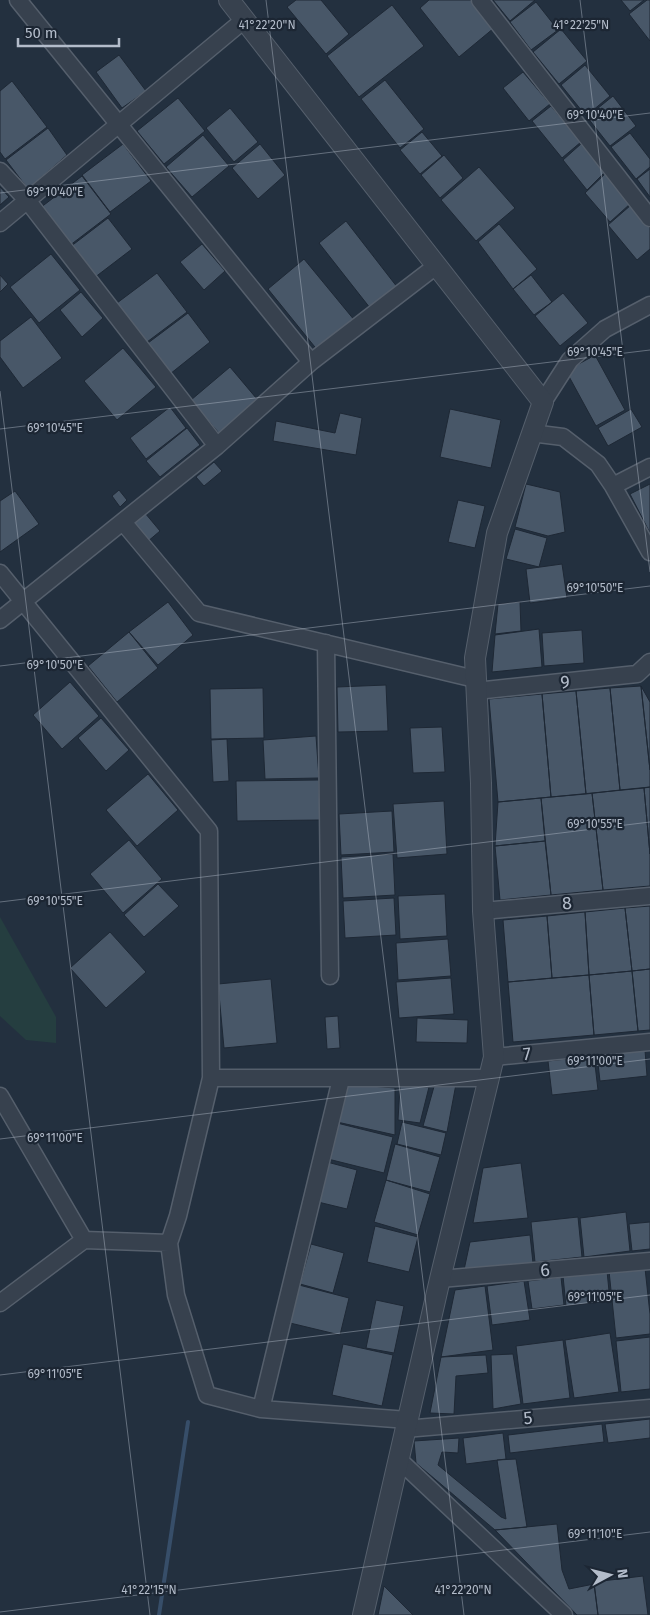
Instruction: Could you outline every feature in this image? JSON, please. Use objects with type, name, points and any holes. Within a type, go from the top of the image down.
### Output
[{"type":"street","points":[[18,0],[311,362]]},
{"type":"street","points":[[229,0],[543,402]]},
{"type":"street","points":[[480,0],[650,218]]},
{"type":"street","points":[[0,223],[244,20]]},
{"type":"street","points":[[0,171],[27,200],[217,446]]},
{"type":"street","points":[[0,620],[217,446],[311,362],[436,266]]},
{"type":"street","points":[[363,1615],[440,1279],[494,1057],[483,911],[481,783],[475,658],[497,533],[543,402],[570,360],[605,329],[650,305]]},
{"type":"street","points":[[531,433],[563,437],[598,464],[613,486],[650,552]]},
{"type":"street","points":[[613,486],[650,467]]},
{"type":"street","name":"9","points":[[123,522],[199,612],[326,643],[476,685],[637,674],[650,662]]},
{"type":"street","points":[[0,573],[209,831],[211,1078],[178,1216],[169,1243],[84,1240],[0,1303]]},
{"type":"street","points":[[326,643],[330,976]]},
{"type":"street","name":"8","points":[[483,911],[650,896]]},
{"type":"street","name":"7","points":[[494,1057],[650,1042]]},
{"type":"street","points":[[211,1078],[489,1078]]},
{"type":"street","points":[[261,1409],[341,1079]]},
{"type":"street","points":[[0,1096],[84,1240]]},
{"type":"street","name":"5","points":[[169,1243],[176,1295],[207,1395],[261,1409],[407,1425],[650,1408]]},
{"type":"street","name":"6","points":[[440,1279],[650,1261]]},
{"type":"street","points":[[398,1459],[564,1615]]},
{"type":"green space","points":[[0,917],[56,1017],[56,1043],[26,1040],[0,1016]]},
{"type":"building","points":[[296,0],[321,0],[349,34],[326,54],[287,7]]},
{"type":"building","points":[[429,0],[471,0],[494,28],[459,57],[420,8]]},
{"type":"building","points":[[493,0],[535,0],[510,21]]},
{"type":"building","points":[[621,0],[644,0],[630,11]]},
{"type":"building","points":[[647,0],[650,0],[650,41],[629,14]]},
{"type":"building","points":[[536,2],[558,30],[531,50],[510,22]]},
{"type":"building","points":[[392,5],[424,46],[359,97],[327,56]]},
{"type":"building","points":[[561,29],[587,61],[559,84],[533,52]]},
{"type":"building","points":[[119,55],[146,91],[122,108],[96,72]]},
{"type":"building","points":[[585,65],[610,96],[586,116],[561,85]]},
{"type":"building","points":[[523,72],[550,104],[529,121],[503,88]]},
{"type":"building","points":[[385,80],[424,129],[400,148],[361,99]]},
{"type":"building","points":[[12,81],[47,127],[5,159],[0,152],[0,91]]},
{"type":"building","points":[[613,96],[636,126],[610,146],[587,117]]},
{"type":"building","points":[[178,98],[205,131],[164,164],[137,131]]},
{"type":"building","points":[[551,106],[581,142],[562,158],[532,121]]},
{"type":"building","points":[[230,108],[258,142],[234,162],[206,128]]},
{"type":"building","points":[[48,128],[67,155],[28,189],[6,160]]},
{"type":"building","points":[[422,132],[442,156],[420,174],[400,150]]},
{"type":"building","points":[[630,133],[650,159],[650,167],[636,179],[611,147]]},
{"type":"building","points":[[203,135],[229,166],[192,197],[166,167]]},
{"type":"building","points":[[582,143],[605,172],[587,190],[563,160]]},
{"type":"building","points":[[123,144],[151,181],[110,212],[82,175]]},
{"type":"building","points":[[260,144],[285,175],[258,199],[232,168]]},
{"type":"building","points":[[444,155],[463,178],[440,198],[421,175]]},
{"type":"building","points":[[479,167],[515,208],[476,241],[441,200]]},
{"type":"building","points":[[650,169],[650,197],[637,179]]},
{"type":"building","points":[[606,173],[630,204],[610,222],[585,193]]},
{"type":"building","points":[[82,176],[111,214],[69,246],[40,208]]},
{"type":"building","points":[[0,187],[9,197],[0,205]]},
{"type":"building","points":[[631,205],[650,228],[650,249],[637,260],[608,225]]},
{"type":"building","points":[[108,218],[132,249],[94,278],[70,247]]},
{"type":"building","points":[[346,221],[401,292],[374,313],[319,243]]},
{"type":"building","points":[[499,224],[537,269],[513,289],[478,242]]},
{"type":"building","points":[[202,244],[225,271],[204,290],[180,262]]},
{"type":"building","points":[[51,254],[80,290],[39,323],[10,287]]},
{"type":"building","points":[[304,259],[360,327],[323,357],[268,289]]},
{"type":"building","points":[[157,273],[187,312],[147,342],[117,303]]},
{"type":"building","points":[[0,275],[8,284],[0,292]]},
{"type":"building","points":[[531,275],[552,302],[534,315],[513,289]]},
{"type":"building","points":[[81,292],[103,318],[82,337],[60,310]]},
{"type":"building","points":[[563,293],[588,323],[560,346],[535,316]]},
{"type":"building","points":[[188,313],[210,342],[170,374],[148,343]]},
{"type":"building","points":[[31,317],[62,358],[23,388],[0,357],[0,341]]},
{"type":"building","points":[[123,348],[156,387],[117,420],[84,381]]},
{"type":"building","points":[[595,355],[625,410],[596,426],[566,371]]},
{"type":"building","points":[[230,367],[262,405],[223,438],[191,400]]},
{"type":"building","points":[[170,407],[186,428],[146,459],[130,438]]},
{"type":"building","points":[[450,409],[501,420],[491,468],[440,457]]},
{"type":"building","points":[[631,409],[642,427],[608,446],[598,428]]},
{"type":"building","points":[[340,413],[362,418],[356,455],[273,441],[276,421],[335,433]]},
{"type":"building","points":[[187,428],[200,445],[160,477],[146,461]]},
{"type":"building","points":[[214,462],[222,471],[204,486],[196,477]]},
{"type":"building","points":[[526,484],[560,492],[565,532],[548,536],[515,527]]},
{"type":"building","points":[[650,484],[650,533],[630,494]]},
{"type":"building","points":[[119,490],[127,500],[120,507],[112,496]]},
{"type":"building","points":[[15,491],[39,524],[0,552],[0,501]]},
{"type":"building","points":[[458,500],[485,506],[475,548],[448,542]]},
{"type":"building","points":[[145,513],[160,531],[147,542],[132,523]]},
{"type":"building","points":[[515,529],[547,538],[539,567],[506,559]]},
{"type":"building","points":[[562,564],[567,598],[530,603],[526,569]]},
{"type":"building","points":[[168,602],[193,635],[158,665],[129,632]]},
{"type":"building","points":[[520,602],[521,631],[495,634],[498,604]]},
{"type":"building","points":[[539,629],[542,667],[492,672],[495,635]]},
{"type":"building","points":[[582,630],[584,663],[544,666],[542,633]]},
{"type":"building","points":[[129,632],[158,668],[117,702],[88,666]]},
{"type":"building","points":[[70,682],[99,716],[62,749],[33,715]]},
{"type":"building","points":[[386,685],[388,731],[338,732],[337,687]]},
{"type":"building","points":[[641,686],[650,770],[650,787],[620,790],[610,688]]},
{"type":"building","points":[[641,686],[650,702],[650,770]]},
{"type":"building","points":[[263,688],[264,738],[211,739],[210,689]]},
{"type":"building","points":[[610,688],[620,790],[586,794],[576,691]]},
{"type":"building","points":[[576,691],[586,794],[551,797],[542,694]]},
{"type":"building","points":[[542,694],[551,797],[498,802],[489,699]]},
{"type":"building","points":[[101,718],[129,750],[106,771],[78,738]]},
{"type":"building","points":[[442,727],[445,772],[413,773],[410,728]]},
{"type":"building","points":[[316,736],[319,778],[265,779],[263,740]]},
{"type":"building","points":[[227,739],[229,781],[213,782],[211,740]]},
{"type":"building","points":[[148,774],[178,810],[137,846],[106,810]]},
{"type":"building","points":[[319,780],[320,820],[237,821],[236,781]]},
{"type":"building","points":[[650,787],[650,854],[644,788]]},
{"type":"building","points":[[644,788],[650,854],[650,886],[603,890],[592,793]]},
{"type":"building","points":[[592,793],[603,890],[551,895],[541,798]]},
{"type":"building","points":[[541,798],[545,841],[495,846],[498,802]]},
{"type":"building","points":[[444,801],[447,854],[397,858],[393,804]]},
{"type":"building","points":[[392,811],[394,852],[341,855],[339,814]]},
{"type":"building","points":[[129,840],[162,879],[123,913],[90,874]]},
{"type":"building","points":[[545,841],[551,895],[500,900],[495,846]]},
{"type":"building","points":[[393,854],[395,895],[343,898],[341,857]]},
{"type":"building","points":[[158,884],[179,906],[144,937],[124,915]]},
{"type":"building","points":[[445,894],[447,936],[400,939],[398,896]]},
{"type":"building","points":[[394,898],[396,935],[345,938],[343,901]]},
{"type":"building","points":[[650,906],[650,969],[632,971],[625,908]]},
{"type":"building","points":[[625,908],[632,971],[589,975],[585,912]]},
{"type":"building","points":[[585,912],[589,975],[552,978],[547,916]]},
{"type":"building","points":[[547,916],[552,978],[508,982],[503,920]]},
{"type":"building","points":[[110,932],[146,972],[106,1008],[70,968]]},
{"type":"building","points":[[448,939],[451,976],[398,980],[396,943]]},
{"type":"building","points":[[650,969],[650,1030],[638,1031],[632,971]]},
{"type":"building","points":[[632,971],[638,1031],[594,1035],[589,975]]},
{"type":"building","points":[[589,975],[594,1035],[513,1042],[508,982]]},
{"type":"building","points":[[451,978],[454,1014],[399,1018],[396,982]]},
{"type":"building","points":[[271,979],[277,1043],[224,1048],[218,984]]},
{"type":"building","points":[[338,1016],[340,1048],[327,1049],[325,1017]]},
{"type":"building","points":[[417,1018],[468,1020],[467,1043],[416,1042]]},
{"type":"building","points":[[645,1050],[647,1076],[600,1081],[597,1055]]},
{"type":"building","points":[[594,1056],[598,1090],[552,1095],[548,1061]]},
{"type":"building","points":[[435,1083],[456,1084],[447,1132],[423,1126]]},
{"type":"building","points":[[347,1084],[395,1088],[395,1135],[337,1122]]},
{"type":"building","points":[[400,1086],[429,1087],[420,1123],[398,1120]]},
{"type":"building","points":[[402,1122],[446,1133],[441,1155],[397,1144]]},
{"type":"building","points":[[337,1123],[393,1137],[384,1173],[328,1159]]},
{"type":"building","points":[[395,1144],[440,1157],[430,1192],[386,1180]]},
{"type":"building","points":[[327,1162],[357,1170],[347,1209],[318,1202]]},
{"type":"building","points":[[521,1163],[528,1218],[473,1223],[483,1168]]},
{"type":"building","points":[[386,1180],[430,1194],[418,1235],[374,1222]]},
{"type":"building","points":[[626,1212],[630,1251],[584,1257],[580,1218]]},
{"type":"building","points":[[578,1217],[582,1257],[535,1262],[531,1222]]},
{"type":"building","points":[[650,1222],[650,1249],[632,1251],[629,1224]]},
{"type":"building","points":[[375,1226],[418,1237],[409,1272],[367,1262]]},
{"type":"building","points":[[530,1235],[533,1263],[464,1270],[470,1242]]},
{"type":"building","points":[[311,1244],[344,1253],[333,1293],[300,1284]]},
{"type":"building","points":[[645,1268],[650,1314],[650,1334],[616,1338],[609,1271]]},
{"type":"building","points":[[607,1271],[610,1301],[566,1306],[563,1276]]},
{"type":"building","points":[[561,1277],[564,1305],[532,1309],[528,1281]]},
{"type":"building","points":[[524,1281],[530,1320],[492,1325],[487,1286]]},
{"type":"building","points":[[299,1285],[349,1298],[340,1335],[290,1323]]},
{"type":"building","points":[[485,1286],[493,1350],[441,1357],[455,1290]]},
{"type":"building","points":[[376,1300],[404,1306],[394,1353],[366,1348]]},
{"type":"building","points":[[610,1333],[619,1392],[574,1398],[565,1340]]},
{"type":"building","points":[[650,1337],[650,1389],[621,1392],[616,1341]]},
{"type":"building","points":[[563,1340],[570,1398],[523,1404],[516,1346]]},
{"type":"building","points":[[343,1344],[393,1355],[382,1406],[332,1395]]},
{"type":"building","points":[[513,1354],[521,1404],[493,1409],[491,1355]]},
{"type":"building","points":[[486,1355],[488,1373],[456,1376],[454,1414],[430,1413],[441,1357]]},
{"type":"building","points":[[650,1419],[650,1438],[608,1443],[605,1424]]},
{"type":"building","points":[[602,1424],[604,1442],[510,1453],[508,1435]]},
{"type":"building","points":[[503,1433],[506,1459],[466,1464],[463,1438]]},
{"type":"building","points":[[459,1438],[458,1453],[442,1452],[438,1465],[501,1517],[506,1519],[497,1460],[516,1459],[527,1527],[495,1530],[416,1463],[414,1441]]},
{"type":"building","points":[[557,1524],[562,1570],[569,1589],[594,1584],[598,1615],[577,1615],[495,1530]]},
{"type":"building","points":[[643,1576],[648,1615],[598,1615],[594,1582]]},
{"type":"building","points":[[384,1586],[413,1615],[378,1615]]},
{"type":"waterway","points":[[159,1615],[188,1422]]}]
